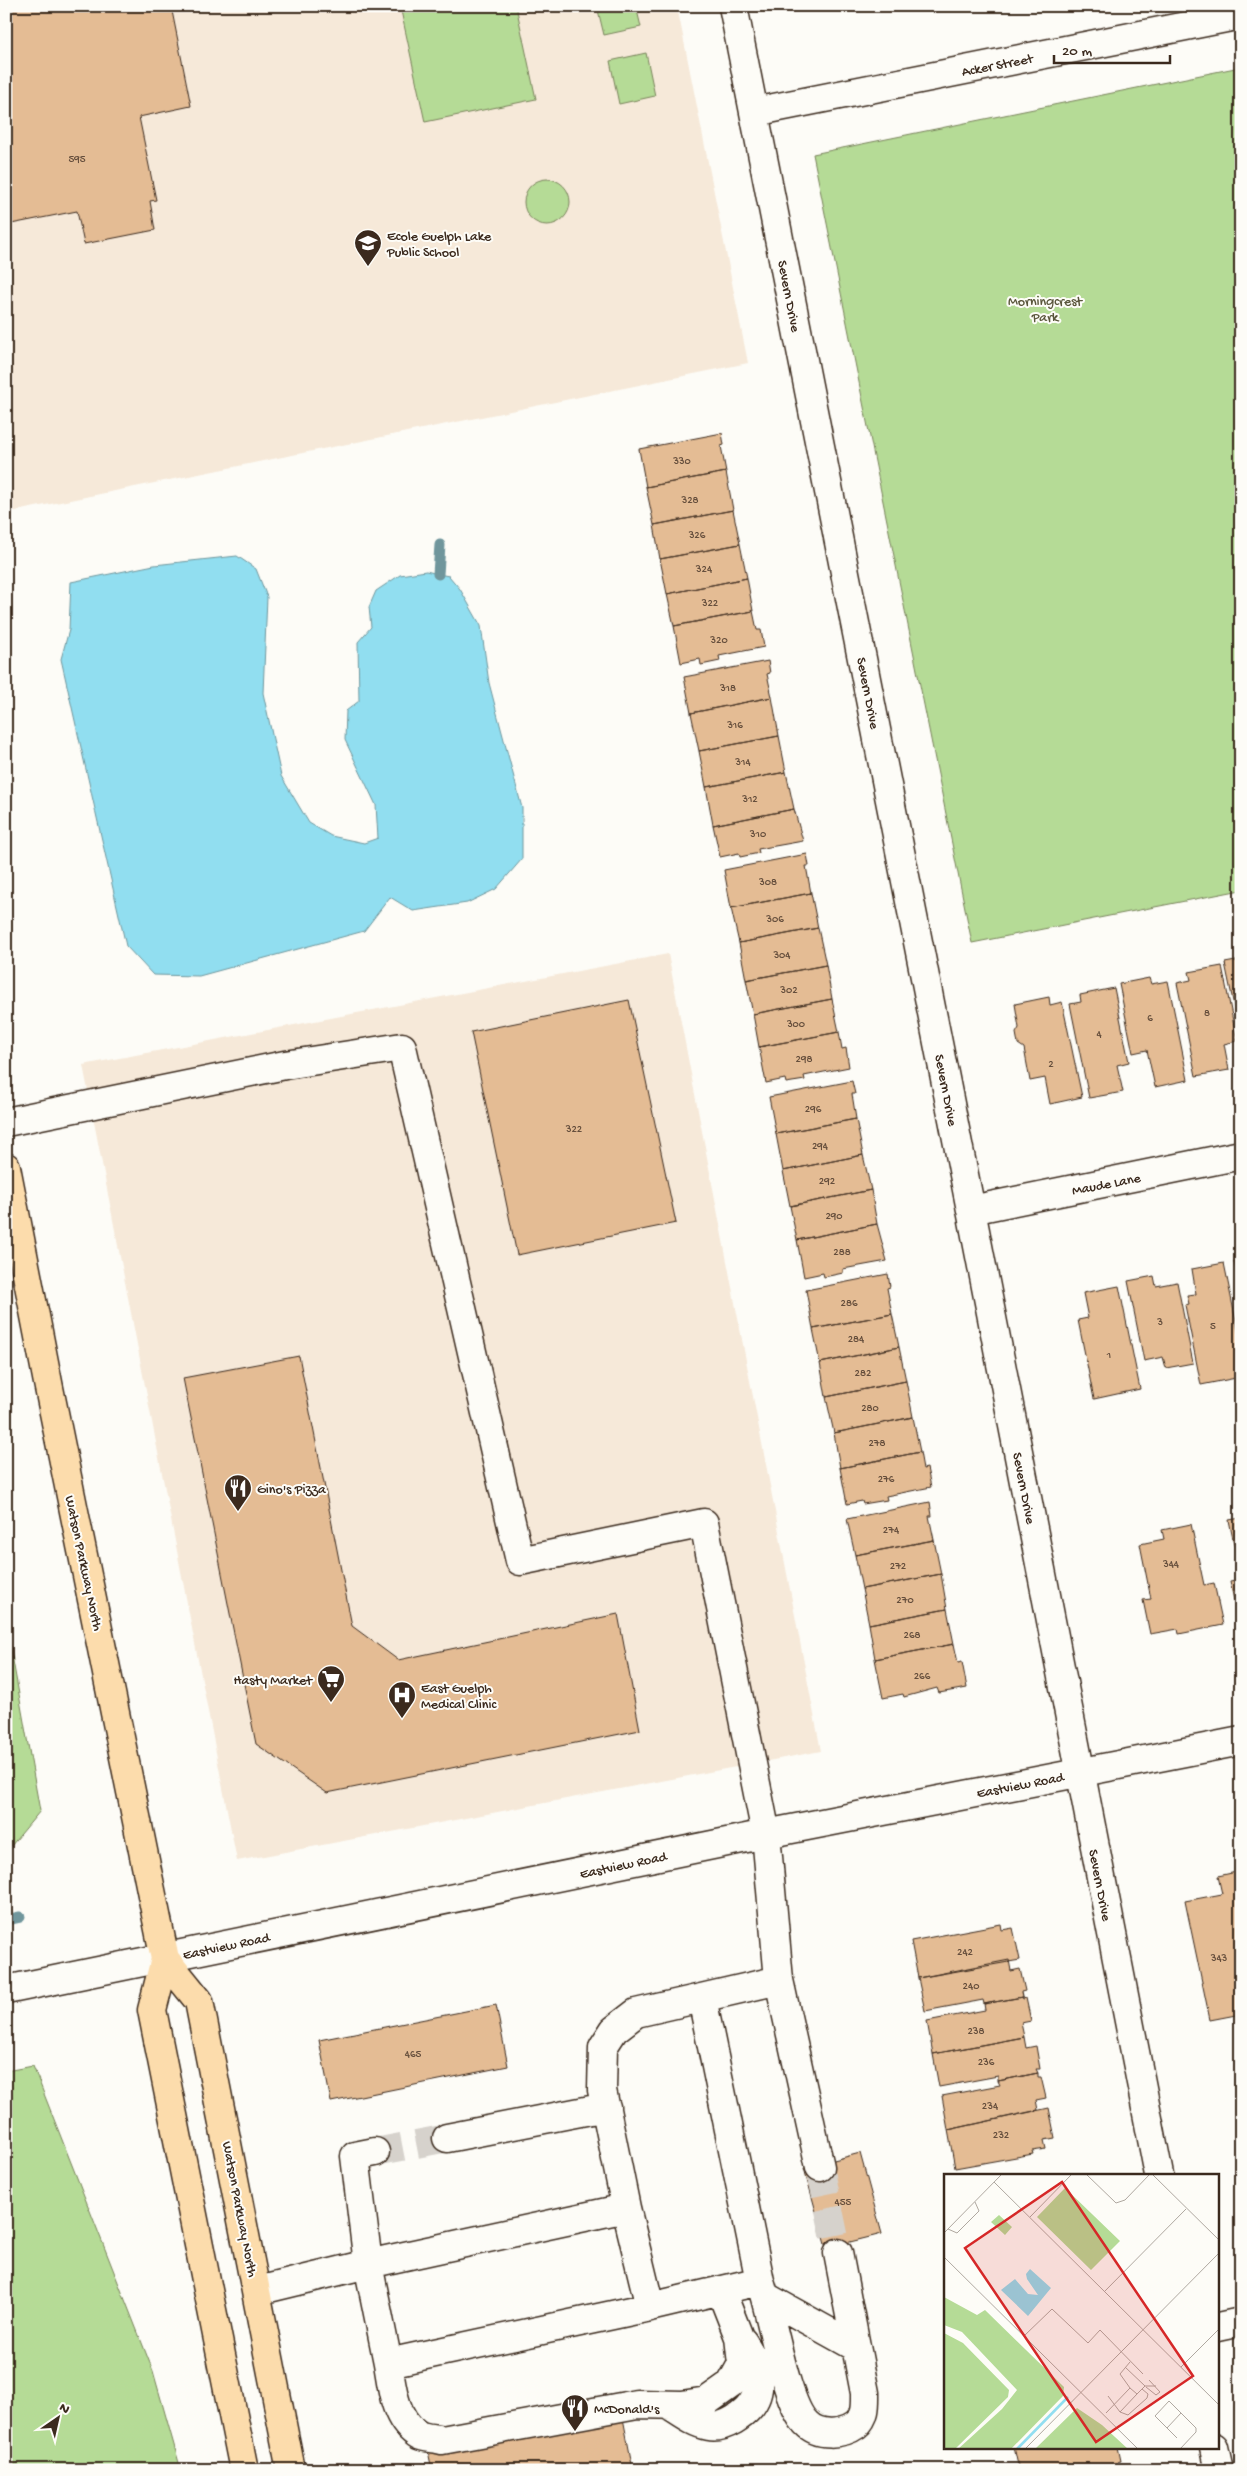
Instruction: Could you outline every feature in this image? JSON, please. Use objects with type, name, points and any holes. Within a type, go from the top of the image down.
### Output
[{"type":"main road","name":"Watson Parkway North","points":[[6,1167],[49,1388],[166,1959],[199,2001],[291,2470]]},
{"type":"main road","name":"Watson Parkway North","points":[[166,1959],[152,2010],[244,2470]]},
{"type":"street","name":"Severn Drive","points":[[733,6],[971,1210],[1159,2174]]},
{"type":"street","name":"Acker Street","points":[[754,112],[1241,15]]},
{"type":"street","points":[[6,1122],[285,1065],[402,1047],[520,1561],[704,1523],[766,1834],[779,1980],[820,2167]]},
{"type":"street","name":"Maude Lane","points":[[971,1210],[1241,1156]]},
{"type":"street","name":"Eastview Road","points":[[6,1990],[166,1959],[766,1834],[1241,1741]]},
{"type":"street","points":[[650,2307],[626,2208],[602,2090],[604,2047],[614,2030],[636,2014],[779,1980]]},
{"type":"street","points":[[702,1998],[763,2289],[794,2404],[806,2424],[822,2433],[838,2432],[856,2425],[866,2410],[865,2393],[838,2253]]},
{"type":"street","points":[[447,2138],[606,2107]]},
{"type":"street","points":[[375,2152],[355,2156],[368,2264],[395,2402],[402,2418],[416,2434],[442,2440],[637,2404],[668,2405],[707,2401],[731,2384],[742,2364],[740,2336],[721,2290]]},
{"type":"street","points":[[257,2291],[368,2264],[626,2208]]},
{"type":"street","points":[[388,2363],[721,2290],[763,2289],[856,2347]]},
{"type":"street","points":[[1220,2327],[1241,2322]]},
{"type":"street","points":[[1214,2448],[1219,2470]]},
{"type":"shaded area","name":"Ecole Guelph Lake Public School","points":[[6,6],[677,6],[748,363],[6,513]]},
{"type":"shaded area","points":[[668,954],[821,1751],[237,1861],[83,1065]]},
{"type":"green space","points":[[400,6],[516,6],[536,99],[425,122]]},
{"type":"green space","points":[[597,6],[636,6],[641,27],[604,35]]},
{"type":"green space","points":[[646,53],[655,96],[619,104],[610,61]]},
{"type":"green space","name":"Morningcrest Park","points":[[1240,67],[1241,890],[972,943],[813,154]]},
{"type":"green space","points":[[547,179],[560,183],[566,189],[570,202],[566,215],[560,221],[547,225],[534,221],[528,215],[524,202],[528,189],[534,183]]},
{"type":"green space","points":[[6,1622],[40,1811],[6,1852]]},
{"type":"green space","points":[[33,2066],[153,2371],[181,2470],[6,2470],[6,2071]]},
{"type":"water","points":[[237,556],[256,569],[267,597],[263,693],[281,776],[309,823],[331,836],[364,843],[378,838],[376,805],[345,740],[346,711],[359,701],[358,642],[371,627],[369,607],[376,591],[400,575],[426,571],[449,576],[460,589],[481,626],[489,683],[522,808],[522,859],[496,889],[467,903],[413,911],[390,897],[364,931],[199,976],[153,975],[126,946],[61,659],[69,630],[71,582],[154,565]]},
{"type":"building","points":[[6,6],[199,6],[172,11],[191,106],[139,117],[156,200],[150,201],[155,230],[84,244],[77,211],[6,225]]},
{"type":"building","points":[[722,433],[724,445],[721,446],[726,472],[646,487],[639,449]]},
{"type":"building","points":[[726,472],[733,510],[654,525],[646,487]]},
{"type":"building","points":[[733,510],[740,544],[660,559],[654,525]]},
{"type":"building","points":[[740,544],[747,578],[667,594],[660,559]]},
{"type":"building","points":[[747,578],[753,611],[674,626],[667,594]]},
{"type":"building","points":[[753,611],[757,630],[761,630],[764,647],[719,656],[720,661],[701,665],[700,659],[681,663],[674,626]]},
{"type":"building","points":[[768,661],[770,673],[767,674],[772,697],[691,713],[684,677]]},
{"type":"building","points":[[772,697],[779,736],[699,751],[691,713]]},
{"type":"building","points":[[779,736],[786,772],[706,787],[699,751]]},
{"type":"building","points":[[786,772],[794,809],[713,825],[706,787]]},
{"type":"building","points":[[794,809],[803,841],[758,849],[759,853],[740,857],[739,853],[720,857],[713,825]]},
{"type":"building","points":[[807,854],[809,866],[806,866],[811,893],[731,908],[724,870]]},
{"type":"building","points":[[811,893],[818,928],[739,943],[731,908]]},
{"type":"building","points":[[818,928],[826,965],[746,980],[739,943]]},
{"type":"building","points":[[1241,960],[1241,1040],[1225,963]]},
{"type":"building","points":[[826,965],[832,999],[753,1014],[746,980]]},
{"type":"building","points":[[1222,966],[1237,1041],[1224,1044],[1229,1070],[1196,1076],[1177,983],[1191,980],[1189,972]]},
{"type":"building","points":[[1149,978],[1151,984],[1168,981],[1188,1080],[1155,1087],[1147,1050],[1133,1053],[1119,984]]},
{"type":"building","points":[[1114,988],[1129,1062],[1117,1065],[1123,1092],[1089,1098],[1070,1004],[1081,1002],[1080,995]]},
{"type":"building","points":[[1049,997],[1050,1005],[1062,1002],[1082,1097],[1050,1104],[1045,1078],[1030,1081],[1024,1048],[1018,1044],[1016,1033],[1019,1028],[1015,1004]]},
{"type":"building","points":[[832,999],[839,1032],[759,1047],[753,1014]]},
{"type":"building","points":[[629,1000],[676,1223],[517,1255],[471,1032]]},
{"type":"building","points":[[839,1032],[842,1049],[846,1048],[849,1067],[804,1076],[805,1080],[786,1083],[785,1079],[766,1083],[759,1047]]},
{"type":"building","points":[[852,1081],[855,1094],[852,1094],[856,1119],[776,1134],[769,1097]]},
{"type":"building","points":[[856,1119],[863,1155],[783,1171],[776,1134]]},
{"type":"building","points":[[863,1155],[871,1190],[790,1206],[783,1171]]},
{"type":"building","points":[[871,1190],[877,1224],[797,1240],[790,1206]]},
{"type":"building","points":[[877,1224],[887,1261],[843,1269],[843,1273],[824,1277],[823,1273],[804,1277],[797,1240]]},
{"type":"building","points":[[1241,1260],[1241,1296],[1234,1261]]},
{"type":"building","points":[[1224,1263],[1241,1346],[1241,1377],[1201,1385],[1185,1305],[1189,1304],[1187,1295],[1196,1294],[1192,1269]]},
{"type":"building","points":[[888,1274],[890,1287],[887,1288],[892,1314],[813,1329],[806,1290]]},
{"type":"building","points":[[1154,1276],[1156,1286],[1177,1282],[1193,1363],[1166,1368],[1163,1357],[1144,1361],[1128,1281]]},
{"type":"building","points":[[1119,1286],[1140,1389],[1094,1399],[1078,1320],[1088,1318],[1083,1293]]},
{"type":"building","points":[[892,1314],[899,1347],[820,1363],[813,1329]]},
{"type":"building","points":[[899,1347],[906,1381],[826,1397],[820,1363]]},
{"type":"building","points":[[299,1356],[352,1626],[398,1660],[618,1614],[640,1730],[327,1793],[256,1744],[183,1378]]},
{"type":"building","points":[[906,1381],[913,1417],[834,1433],[826,1397]]},
{"type":"building","points":[[913,1417],[920,1452],[840,1468],[834,1433]]},
{"type":"building","points":[[920,1452],[923,1469],[927,1468],[931,1487],[886,1496],[887,1500],[863,1504],[862,1501],[847,1504],[840,1468]]},
{"type":"building","points":[[930,1502],[932,1516],[929,1516],[934,1540],[855,1555],[847,1519]]},
{"type":"building","points":[[1241,1518],[1241,1578],[1229,1520]]},
{"type":"building","points":[[1191,1524],[1204,1585],[1214,1583],[1223,1625],[1179,1634],[1178,1629],[1150,1634],[1143,1600],[1151,1599],[1140,1544],[1164,1539],[1162,1530]]},
{"type":"building","points":[[934,1540],[941,1574],[862,1589],[855,1555]]},
{"type":"building","points":[[941,1574],[947,1609],[869,1624],[862,1589]]},
{"type":"building","points":[[1241,1579],[1241,1620],[1238,1620],[1230,1581]]},
{"type":"building","points":[[947,1609],[954,1644],[875,1659],[869,1624]]},
{"type":"building","points":[[954,1644],[958,1663],[962,1662],[967,1688],[939,1693],[937,1688],[904,1697],[903,1694],[883,1698],[875,1659]]},
{"type":"building","points":[[1241,1871],[1241,2014],[1210,2020],[1185,1901],[1222,1894],[1218,1876]]},
{"type":"building","points":[[1001,1924],[1002,1930],[1013,1928],[1020,1960],[918,1978],[911,1941]]},
{"type":"building","points":[[1009,1960],[1011,1971],[1020,1969],[1025,1991],[1021,1992],[1022,1997],[984,2004],[983,2000],[925,2011],[918,1978]]},
{"type":"building","points":[[1022,1997],[1023,1999],[1026,1998],[1031,2021],[1021,2023],[1024,2037],[933,2054],[927,2021],[985,2010],[984,2004]]},
{"type":"building","points":[[496,2005],[508,2066],[331,2102],[319,2040]]},
{"type":"building","points":[[1024,2037],[1026,2048],[1036,2046],[1040,2069],[1036,2069],[1038,2073],[998,2081],[998,2076],[939,2087],[933,2054]]},
{"type":"building","points":[[1038,2073],[1038,2077],[1041,2077],[1046,2098],[1036,2100],[1038,2110],[948,2130],[942,2096],[1000,2085],[998,2081]]},
{"type":"building","points":[[1049,2108],[1055,2138],[1044,2140],[1046,2149],[1032,2151],[1033,2154],[955,2168],[948,2130]]},
{"type":"building","points":[[860,2153],[882,2234],[826,2248],[804,2168]]},
{"type":"building","name":"McDonald's","points":[[622,2413],[633,2470],[432,2470],[428,2451]]},
{"type":"building","points":[[1014,2448],[1118,2448],[1121,2461],[1117,2462],[1118,2464],[1090,2470],[1079,2470],[1079,2466],[1060,2470],[1019,2470]]},
{"type":"building","points":[[1118,2464],[1119,2469],[1123,2470],[1090,2470]]},
{"type":"waterway","points":[[438,574],[440,545]]},
{"type":"waterway","points":[[6,1920],[20,1917]]},
{"type":"tunnel","points":[[375,2152],[447,2138]]},
{"type":"tunnel","points":[[820,2167],[838,2253]]},
{"type":"place","name":"Ecole Guelph Lake Public School","points":[[368,267]]},
{"type":"place","name":"Gino's Pizza","points":[[238,1512]]},
{"type":"place","name":"Hasty Market","points":[[331,1703]]},
{"type":"place","name":"East Guelph Medical Clinic","points":[[402,1719]]},
{"type":"place","name":"McDonald's","points":[[575,2432]]}]
